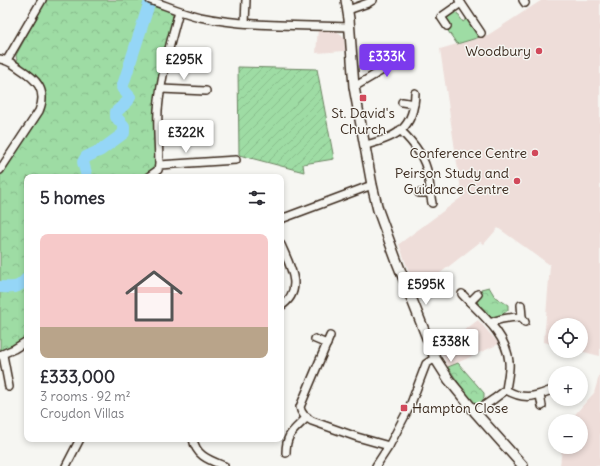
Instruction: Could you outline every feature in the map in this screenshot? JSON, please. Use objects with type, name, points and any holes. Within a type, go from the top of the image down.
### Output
[{"type":"street","points":[[0,170],[39,111],[42,104],[43,94],[38,84],[32,77],[4,59],[42,0]]},
{"type":"street","points":[[150,0],[200,17],[245,23],[349,27]]},
{"type":"street","points":[[245,23],[246,0]]},
{"type":"street","points":[[346,0],[354,87],[378,210],[435,358],[449,380],[475,412],[523,466]]},
{"type":"street","points":[[348,10],[373,0]]},
{"type":"street","points":[[447,26],[441,17],[460,1],[481,33]]},
{"type":"street","points":[[152,174],[158,170],[159,165],[158,110],[168,50],[179,11]]},
{"type":"street","points":[[354,87],[410,54]]},
{"type":"street","points":[[161,89],[206,91]]},
{"type":"street","points":[[366,145],[390,138],[408,123],[413,113],[414,93]]},
{"type":"street","points":[[402,102],[414,104]]},
{"type":"street","points":[[400,130],[413,144],[424,162],[428,174],[432,203]]},
{"type":"street","points":[[159,165],[235,159]]},
{"type":"street","points":[[284,218],[372,184]]},
{"type":"street","points":[[419,194],[430,193]]},
{"type":"street","points":[[284,253],[292,273],[294,285],[293,294],[284,304]]},
{"type":"street","points":[[462,294],[490,323],[499,335],[507,350],[509,362],[506,390],[475,412]]},
{"type":"street","points":[[470,302],[478,294]]},
{"type":"street","points":[[490,323],[506,318],[524,319],[521,305]]},
{"type":"street","points":[[330,336],[300,407],[302,412],[307,418],[353,436],[389,446]]},
{"type":"street","points":[[315,339],[327,344]]},
{"type":"street","points":[[9,387],[1,355],[24,343]]},
{"type":"street","points":[[376,466],[389,446],[410,406],[426,364],[435,358]]},
{"type":"street","points":[[506,390],[516,396],[532,397],[548,391]]},
{"type":"street","points":[[540,395],[542,406]]},
{"type":"street","points":[[286,453],[286,444],[291,432],[307,418]]},
{"type":"street","points":[[66,466],[78,442]]},
{"type":"street","points":[[194,442],[199,454],[224,466]]},
{"type":"shaded area","points":[[542,0],[600,0],[600,356],[588,353],[588,318],[548,318],[548,343],[544,342],[550,265],[498,228],[484,244],[480,242],[416,292],[399,244],[462,197],[440,49],[488,35]]},
{"type":"shaded area","points":[[318,29],[334,29],[344,38],[345,51],[316,53]]},
{"type":"shaded area","points":[[478,320],[499,344],[448,367],[440,349]]},
{"type":"shaded area","points":[[600,373],[600,466],[560,466],[561,454],[588,454],[588,414],[575,414],[582,406],[588,406],[588,400],[594,393]]},
{"type":"green space","points":[[46,0],[145,0],[172,13],[173,18],[160,71],[157,162],[155,170],[149,174],[24,174],[24,339],[0,352],[0,176],[44,107],[45,95],[43,86],[39,79],[22,66],[16,55]]},
{"type":"green space","points":[[455,10],[463,22],[468,18],[480,37],[457,44],[448,31],[451,28],[445,19],[446,16]]},
{"type":"green space","points":[[238,67],[317,69],[334,159],[303,164],[304,172],[239,155]]},
{"type":"green space","points":[[489,287],[495,297],[508,305],[508,310],[495,317],[491,317],[484,313],[476,305],[481,294],[481,289]]},
{"type":"green space","points":[[458,363],[484,393],[484,398],[479,405],[471,402],[448,367]]},
{"type":"waterway","points":[[86,174],[83,162],[86,157],[101,150],[124,133],[124,126],[116,117],[116,112],[128,101],[130,97],[122,88],[149,4]]},
{"type":"waterway","points":[[0,287],[18,286],[24,282]]},
{"type":"place","name":"Woodbury","points":[[539,51]]},
{"type":"place","name":"St. David's Church","points":[[363,98]]},
{"type":"place","name":"Conference Centre","points":[[535,153]]},
{"type":"place","name":"Peirson Study and Guidance Centre","points":[[517,181]]},
{"type":"place","name":"Hampton Close","points":[[404,408]]}]
